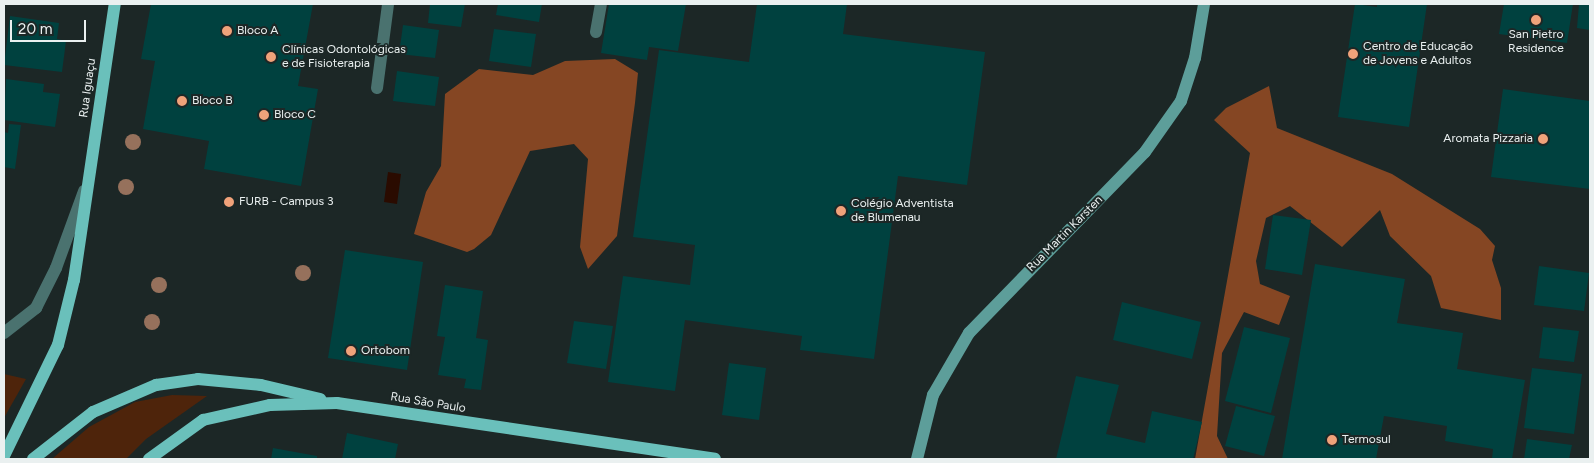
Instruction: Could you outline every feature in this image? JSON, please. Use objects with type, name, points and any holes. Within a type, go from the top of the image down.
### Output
[{"type":"main road","name":"Rua Iguaçu","points":[[4,456],[58,345],[74,280],[115,4]]},
{"type":"main road","points":[[33,459],[92,412],[156,385],[198,379],[261,385],[337,403]]},
{"type":"main road","name":"Rua São Paulo","points":[[149,459],[204,420],[270,405],[337,403],[715,459]]},
{"type":"street","points":[[377,88],[388,4]]},
{"type":"street","points":[[596,32],[602,4]]},
{"type":"street","name":"Rua Martin Karsten","points":[[917,459],[933,395],[968,333],[1145,152],[1181,101],[1196,58],[1204,4]]},
{"type":"street","points":[[4,333],[36,308],[56,268],[89,176]]},
{"type":"shaded area","points":[[615,59],[638,73],[635,103],[617,236],[588,269],[580,247],[588,159],[574,144],[530,151],[491,235],[474,249],[467,252],[414,234],[426,192],[441,166],[445,94],[479,69],[533,75],[565,61]]},
{"type":"shaded area","points":[[1269,86],[1277,128],[1392,174],[1480,229],[1495,246],[1492,260],[1501,288],[1501,320],[1441,308],[1431,276],[1390,236],[1380,210],[1342,247],[1290,206],[1266,218],[1256,261],[1260,284],[1290,296],[1279,325],[1244,312],[1222,353],[1217,436],[1228,459],[1195,459],[1250,153],[1214,120],[1226,108]]},
{"type":"shaded area","points":[[388,172],[401,174],[397,204],[384,202]]},
{"type":"shaded area","points":[[4,374],[26,379],[4,418]]},
{"type":"shaded area","points":[[172,395],[207,396],[146,439],[126,459],[52,459],[89,427],[135,402]]},
{"type":"building","points":[[151,4],[313,4],[298,86],[318,89],[301,186],[204,169],[209,141],[143,129],[155,61],[141,59]]},
{"type":"building","points":[[430,4],[465,4],[461,27],[428,23]]},
{"type":"building","points":[[498,4],[542,4],[539,22],[496,15]]},
{"type":"building","points":[[609,4],[686,4],[678,51],[649,47],[647,60],[601,53]]},
{"type":"building","points":[[757,4],[847,4],[843,34],[985,52],[967,185],[898,176],[874,359],[800,350],[802,336],[685,320],[675,391],[608,382],[623,276],[690,285],[695,245],[633,237],[659,50],[749,62]]},
{"type":"building","points":[[1355,4],[1377,7],[1377,4],[1427,4],[1409,127],[1338,117]]},
{"type":"building","name":"San Pietro Residence","points":[[1504,4],[1573,4],[1567,43],[1499,34]]},
{"type":"building","points":[[1579,4],[1590,4],[1590,30],[1577,28]]},
{"type":"building","points":[[10,16],[59,23],[57,39],[66,41],[62,72],[4,65]]},
{"type":"building","points":[[403,25],[439,30],[435,58],[399,54]]},
{"type":"building","points":[[494,29],[536,34],[531,67],[489,61]]},
{"type":"building","points":[[397,71],[439,77],[435,106],[393,101]]},
{"type":"building","points":[[6,79],[44,84],[43,92],[60,94],[55,127],[4,120]]},
{"type":"building","name":"Aromata Pizzaria","points":[[1503,89],[1590,101],[1590,189],[1491,177]]},
{"type":"building","points":[[9,124],[21,125],[15,169],[4,167],[4,132],[8,133]]},
{"type":"building","points":[[1273,215],[1311,220],[1302,275],[1265,269]]},
{"type":"building","points":[[345,250],[423,262],[407,370],[328,358]]},
{"type":"building","points":[[1315,264],[1405,279],[1397,323],[1463,333],[1457,369],[1525,380],[1512,459],[1492,459],[1493,449],[1445,441],[1447,426],[1384,416],[1376,459],[1282,459]]},
{"type":"building","points":[[1539,266],[1589,273],[1584,311],[1534,305]]},
{"type":"building","points":[[445,285],[483,291],[476,338],[488,340],[481,390],[464,388],[466,379],[438,375],[445,337],[437,336]]},
{"type":"building","points":[[1122,302],[1201,322],[1192,359],[1113,340]]},
{"type":"building","points":[[574,321],[613,326],[606,369],[567,363]]},
{"type":"building","points":[[1244,327],[1290,338],[1271,413],[1225,401]]},
{"type":"building","points":[[1543,327],[1579,331],[1574,362],[1539,358]]},
{"type":"building","points":[[729,363],[766,368],[759,420],[722,415]]},
{"type":"building","points":[[1532,368],[1582,374],[1574,434],[1524,428]]},
{"type":"building","points":[[1076,376],[1119,385],[1106,434],[1145,443],[1152,411],[1202,422],[1193,459],[1056,459]]},
{"type":"building","points":[[1236,406],[1275,416],[1264,456],[1225,446]]},
{"type":"building","points":[[347,433],[398,444],[395,459],[342,459]]},
{"type":"building","points":[[1527,439],[1572,445],[1569,459],[1524,459]]},
{"type":"building","points":[[273,448],[317,456],[317,459],[271,459]]},
{"type":"place","name":"San Pietro Residence","points":[[1536,20]]},
{"type":"place","name":"Bloco A","points":[[227,31]]},
{"type":"place","name":"Centro de Educação de Jovens e Adultos","points":[[1353,54]]},
{"type":"place","name":"Clínicas Odontológicas e de Fisioterapia","points":[[271,57]]},
{"type":"place","name":"Bloco B","points":[[182,101]]},
{"type":"place","name":"Bloco C","points":[[264,115]]},
{"type":"place","name":"Aromata Pizzaria","points":[[1543,139]]},
{"type":"place","name":"FURB - Campus 3","points":[[229,202]]},
{"type":"place","name":"Colégio Adventista de Blumenau","points":[[841,211]]},
{"type":"place","name":"Ortobom","points":[[351,351]]},
{"type":"place","name":"Termosul","points":[[1332,440]]}]
